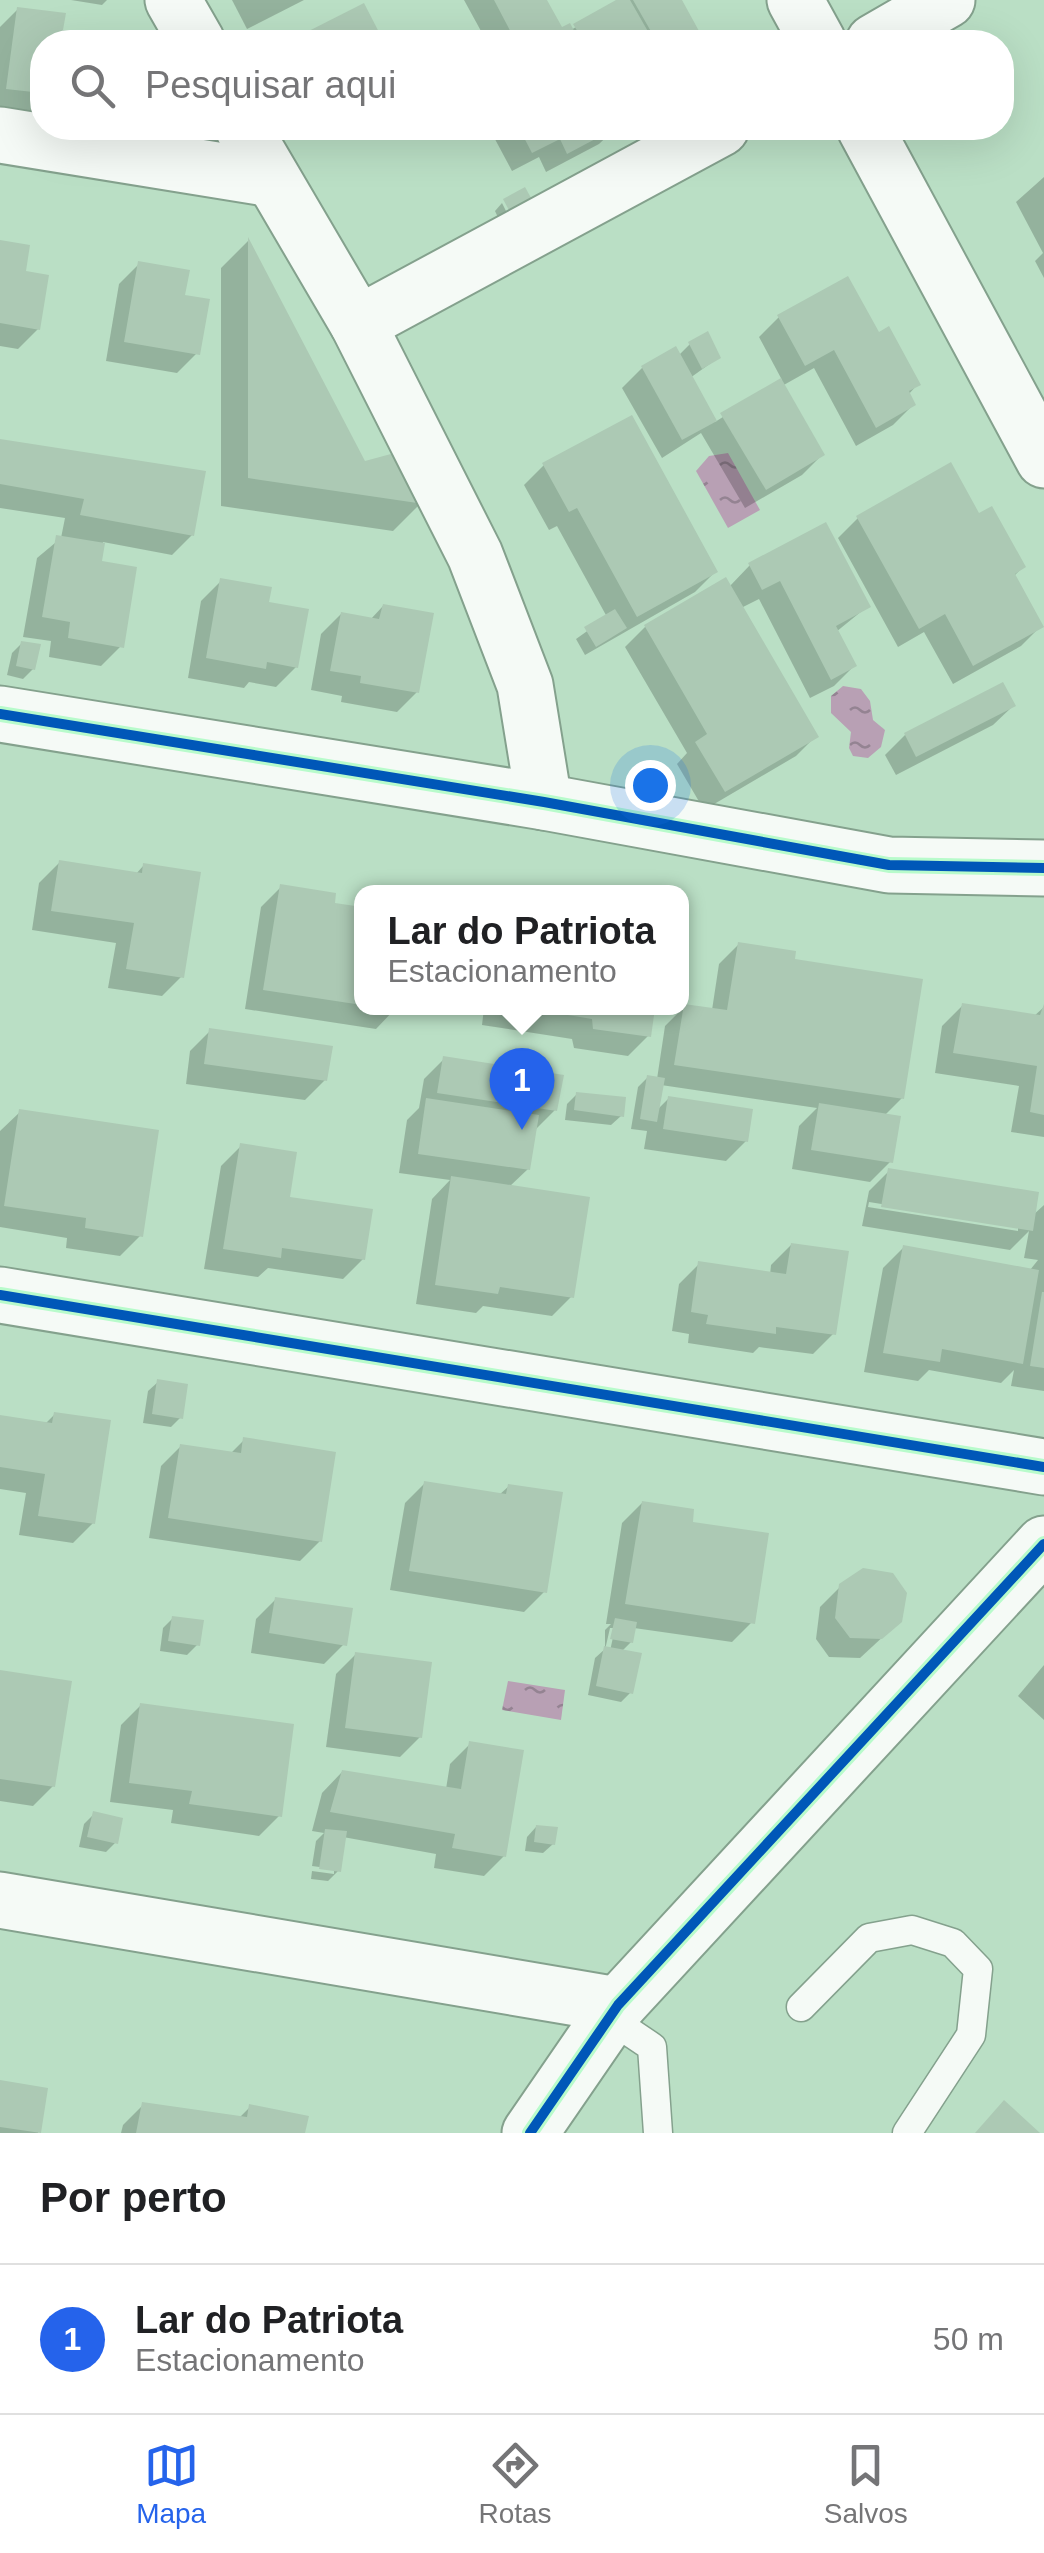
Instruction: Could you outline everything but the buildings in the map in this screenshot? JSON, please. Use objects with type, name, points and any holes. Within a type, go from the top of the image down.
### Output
[{"type":"street","points":[[173,0],[189,30]]},
{"type":"street","points":[[795,0],[811,30]]},
{"type":"street","points":[[895,30],[947,0]]},
{"type":"street","points":[[0,135],[30,140]]},
{"type":"street","points":[[31,140],[272,179]]},
{"type":"street","points":[[251,140],[358,324],[475,555],[507,628],[525,685],[544,802]]},
{"type":"street","points":[[358,324],[699,140]]},
{"type":"street","points":[[871,140],[1044,460]]},
{"type":"street","points":[[0,714],[544,802],[890,865],[1044,868]]},
{"type":"street","points":[[0,1294],[1044,1467]]},
{"type":"street","points":[[530,2133],[614,2012],[1044,1544]]},
{"type":"street","points":[[0,1900],[614,2012]]},
{"type":"lane","points":[[800,2006],[869,1938],[912,1930],[953,1943],[978,1970],[972,2034],[907,2133]]},
{"type":"lane","points":[[614,2012],[652,2047],[658,2133]]},
{"type":"water","points":[[728,453],[760,510],[728,528],[696,471],[709,456]]},
{"type":"water","points":[[843,686],[861,689],[870,701],[873,720],[885,730],[881,747],[868,758],[853,756],[849,748],[851,732],[831,713],[831,696]]},
{"type":"water","points":[[508,1681],[565,1690],[561,1720],[502,1710]]},
{"type":"cycle path","points":[[0,714],[544,802],[889,865],[1044,868]]},
{"type":"cycle path","points":[[0,1295],[1044,1467]]},
{"type":"cycle path","points":[[530,2133],[618,2005],[1044,1544]]},
{"type":"place","name":"Lar do Patriota","points":[[522,1130]]}]
